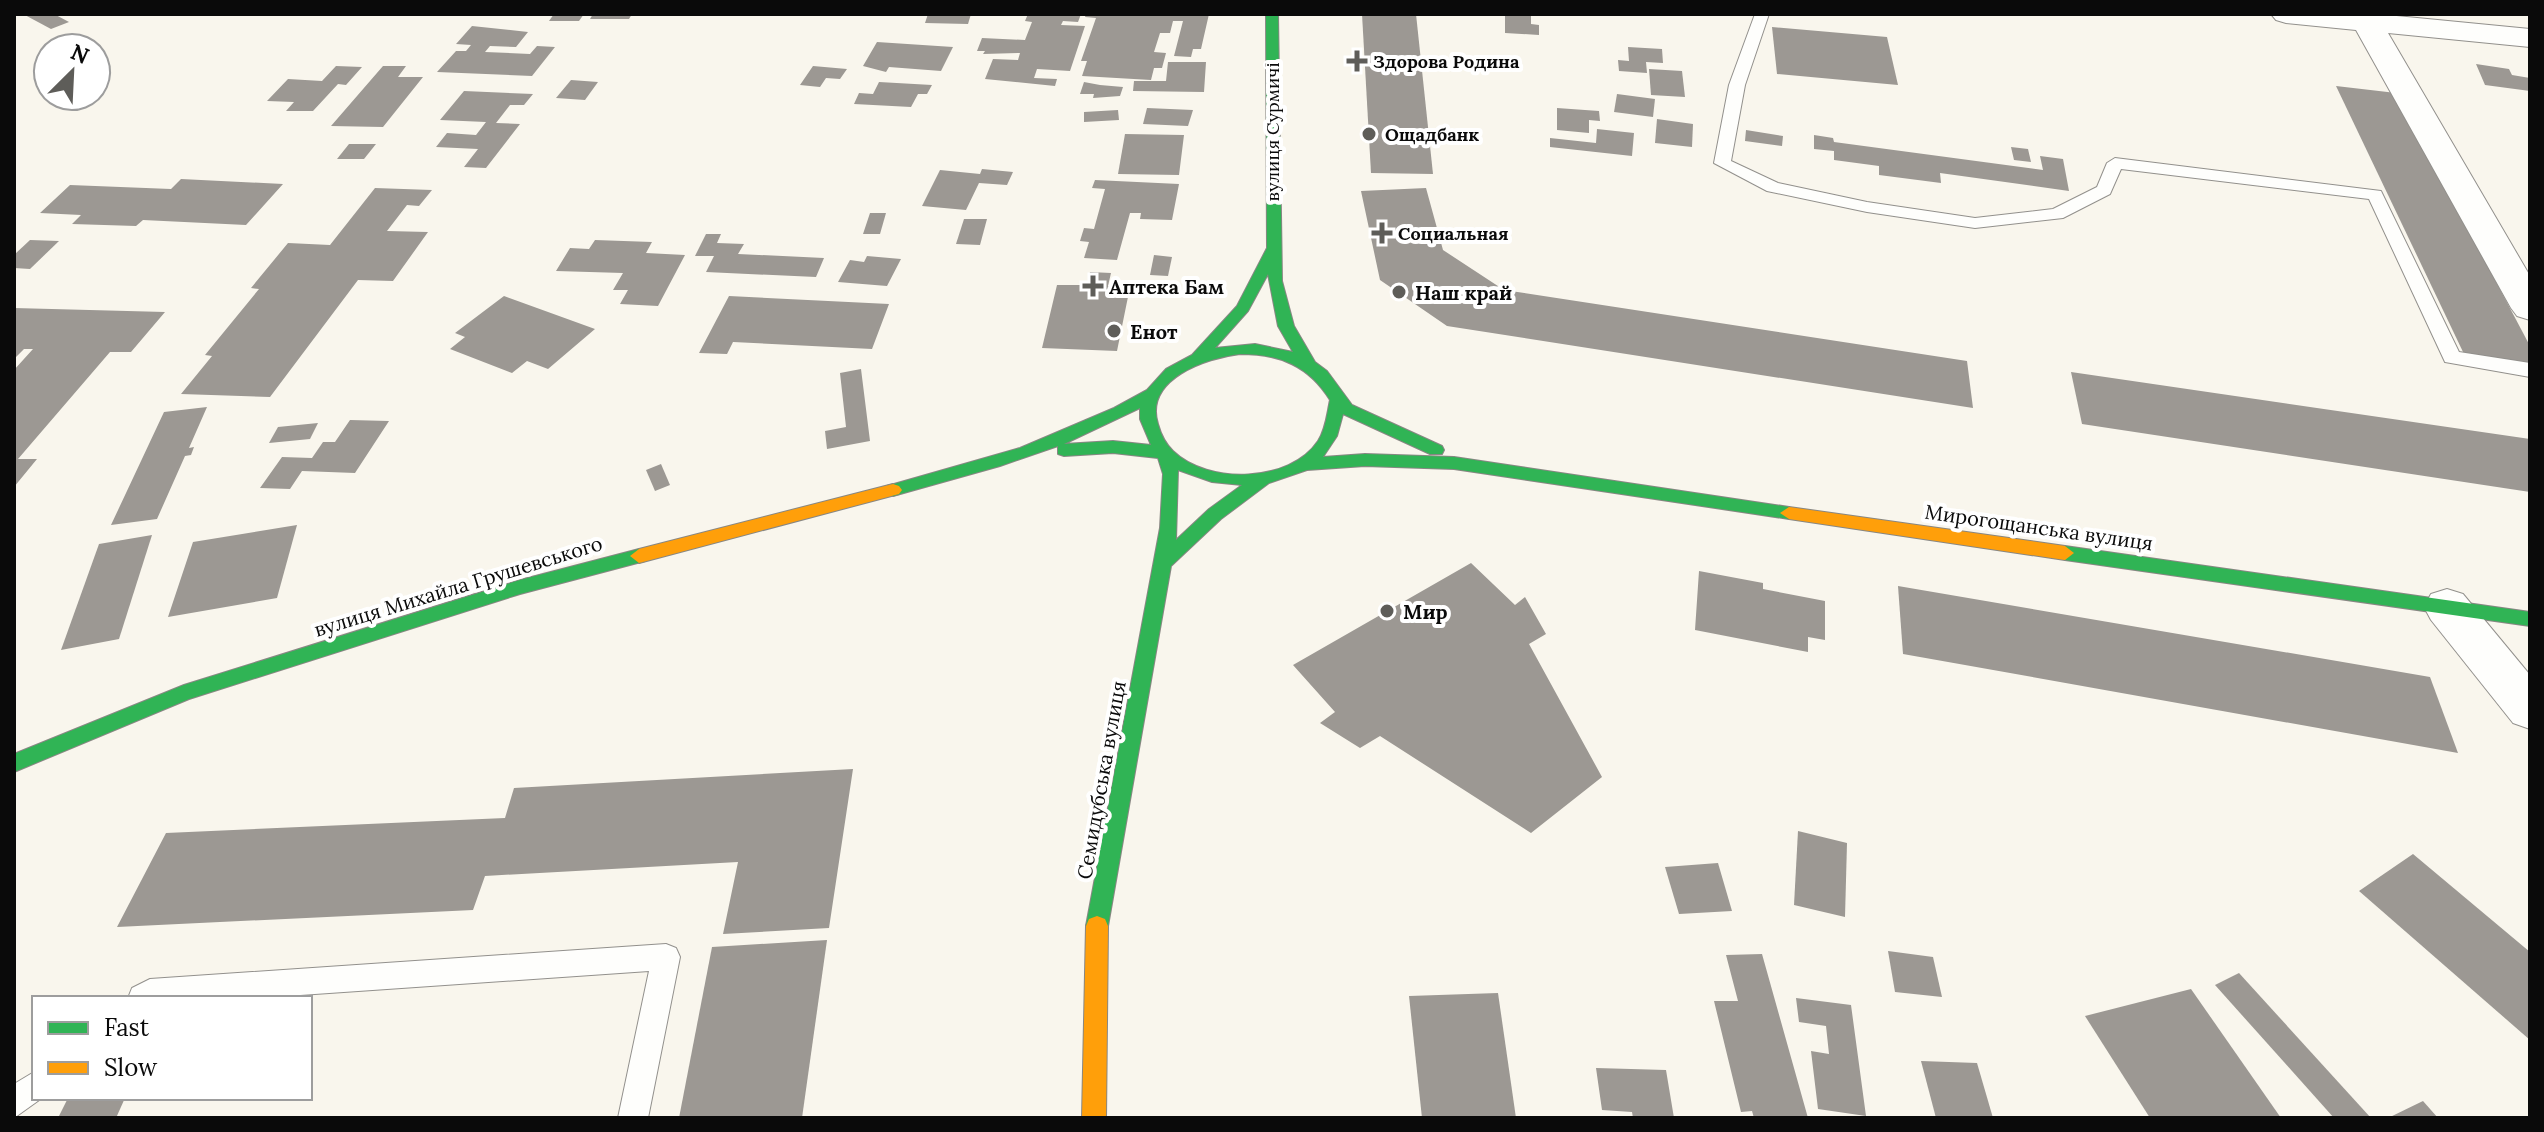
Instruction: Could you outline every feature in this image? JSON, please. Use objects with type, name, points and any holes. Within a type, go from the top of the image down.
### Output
[{"type":"main road","name":"вулиця Сурмичі","points":[[1272,14],[1272,250]]},
{"type":"main road","points":[[1200,355],[1240,315],[1261,280],[1272,250]]},
{"type":"main road","points":[[1272,250],[1282,318],[1309,365],[1331,388],[1337,401],[1337,424],[1332,435],[1326,445],[1305,464]]},
{"type":"main road","points":[[1309,365],[1285,354],[1257,348],[1228,348],[1200,355],[1170,371],[1152,394],[1147,414],[1151,435],[1165,453],[1181,465],[1206,475],[1235,480],[1264,478],[1305,464],[1371,458],[1480,465]]},
{"type":"main road","name":"вулиця Михайла Грушевського","points":[[1017,458],[1100,425],[1152,394]]},
{"type":"main road","points":[[1337,401],[1386,430],[1480,465]]},
{"type":"main road","name":"вулиця Михайла Грушевського","points":[[14,763],[184,693],[520,587],[1017,458],[1093,447],[1165,453]]},
{"type":"main road","name":"Семидубська вулиця","points":[[1094,1118],[1097,921],[1164,562],[1172,495],[1165,453]]},
{"type":"main road","name":"Мирогощанська вулиця","points":[[1480,465],[1542,478],[2530,619]]},
{"type":"main road","points":[[1164,562],[1215,514],[1264,478]]},
{"type":"street","points":[[2286,14],[2530,38]]},
{"type":"street","points":[[2368,24],[2530,308]]},
{"type":"street","points":[[2447,607],[2530,709]]},
{"type":"lane","points":[[1762,14],[1737,85],[1722,163],[1773,187],[1867,207],[1975,223],[2057,214],[2104,190],[2115,163],[2375,195],[2452,357],[2530,370]]},
{"type":"lane","points":[[145,996],[150,992],[666,957],[633,1118]]},
{"type":"lane","points":[[14,1103],[32,1088]]},
{"type":"building","points":[[23,14],[54,14],[69,22],[51,29]]},
{"type":"building","points":[[554,14],[584,14],[579,21],[549,21]]},
{"type":"building","points":[[593,14],[632,14],[629,19],[590,19]]},
{"type":"building","points":[[928,14],[971,14],[968,24],[925,23]]},
{"type":"building","points":[[1028,14],[1081,14],[1078,22],[1063,21],[1061,25],[1085,26],[1070,71],[1037,69],[1034,78],[1057,79],[1055,86],[985,79],[993,59],[1018,60],[1020,53],[983,54],[985,51],[977,51],[982,38],[1025,40],[1032,22],[1025,21]]},
{"type":"building","points":[[1086,14],[1209,14],[1201,49],[1193,49],[1191,57],[1174,56],[1183,21],[1173,21],[1170,33],[1160,33],[1154,52],[1166,53],[1162,68],[1154,68],[1151,80],[1082,76],[1087,61],[1081,61],[1096,18],[1085,17]]},
{"type":"building","points":[[1362,14],[1416,14],[1433,174],[1371,173]]},
{"type":"building","points":[[1505,14],[1531,14],[1531,24],[1539,25],[1539,35],[1505,33]]},
{"type":"building","points":[[472,26],[528,32],[516,47],[490,46],[485,52],[530,54],[537,46],[555,47],[532,76],[437,72],[456,51],[466,51],[471,45],[456,44]]},
{"type":"building","points":[[1772,27],[1887,37],[1898,85],[1777,74]]},
{"type":"building","points":[[877,42],[953,47],[941,71],[889,67],[886,72],[863,66]]},
{"type":"building","points":[[1628,47],[1662,49],[1663,63],[1646,62],[1647,73],[1619,71],[1618,60],[1629,61]]},
{"type":"building","points":[[1168,62],[1206,62],[1204,92],[1133,91],[1134,81],[1166,81]]},
{"type":"building","points":[[2476,64],[2509,69],[2512,75],[2530,78],[2530,91],[2485,85]]},
{"type":"building","points":[[336,66],[362,67],[346,85],[338,84],[313,111],[286,111],[294,102],[267,101],[288,79],[322,81]]},
{"type":"building","points":[[383,66],[406,66],[398,77],[423,77],[383,127],[331,126]]},
{"type":"building","points":[[813,66],[847,69],[840,79],[826,78],[820,87],[800,85]]},
{"type":"building","points":[[1649,69],[1682,71],[1685,97],[1651,95]]},
{"type":"building","points":[[571,80],[598,82],[585,100],[556,98]]},
{"type":"building","points":[[879,82],[932,85],[927,94],[918,94],[911,107],[854,104],[859,93],[873,94]]},
{"type":"building","points":[[1084,82],[1123,87],[1120,96],[1093,98],[1094,94],[1080,94]]},
{"type":"building","points":[[2336,86],[2396,93],[2530,346],[2530,363],[2464,354]]},
{"type":"building","points":[[464,91],[533,94],[524,105],[510,105],[496,123],[520,124],[486,168],[464,167],[478,149],[436,147],[447,133],[476,135],[486,122],[440,120]]},
{"type":"building","points":[[1617,94],[1655,99],[1653,117],[1614,112]]},
{"type":"building","points":[[1147,108],[1193,110],[1188,126],[1143,124]]},
{"type":"building","points":[[1557,108],[1599,111],[1600,121],[1589,120],[1589,133],[1557,130]]},
{"type":"building","points":[[1118,110],[1119,120],[1084,122],[1084,112]]},
{"type":"building","points":[[1657,119],[1693,124],[1692,147],[1655,143]]},
{"type":"building","points":[[1597,129],[1634,133],[1632,156],[1550,147],[1550,138],[1596,143]]},
{"type":"building","points":[[1746,130],[1783,136],[1782,146],[1745,141]]},
{"type":"building","points":[[1125,134],[1184,135],[1179,175],[1118,174]]},
{"type":"building","points":[[1814,135],[1833,138],[1834,142],[2043,170],[2040,156],[2063,159],[2069,191],[1940,173],[1941,183],[1879,175],[1879,166],[1834,160],[1834,151],[1814,149]]},
{"type":"building","points":[[349,144],[376,144],[364,159],[337,159]]},
{"type":"building","points":[[2011,147],[2028,149],[2031,162],[2014,160]]},
{"type":"building","points":[[982,169],[1013,172],[1007,185],[979,183],[966,210],[922,206],[940,170],[980,174]]},
{"type":"building","points":[[181,179],[283,184],[246,225],[143,220],[136,226],[72,224],[81,215],[40,213],[70,185],[171,189]]},
{"type":"building","points":[[1095,180],[1179,184],[1172,220],[1140,219],[1141,213],[1130,213],[1117,260],[1084,258],[1089,242],[1080,241],[1084,228],[1094,229],[1105,189],[1092,188]]},
{"type":"building","points":[[375,188],[432,190],[419,206],[407,205],[387,231],[428,232],[393,281],[358,280],[270,397],[181,394],[212,356],[205,355],[259,289],[251,288],[288,243],[330,245]]},
{"type":"building","points":[[1426,188],[1443,250],[1504,290],[1967,361],[1973,408],[1447,326],[1380,280],[1361,191]]},
{"type":"building","points":[[870,213],[886,213],[880,234],[863,234]]},
{"type":"building","points":[[964,219],[987,219],[980,245],[956,244]]},
{"type":"building","points":[[706,234],[721,234],[717,243],[744,244],[738,254],[824,258],[816,277],[706,272],[714,256],[695,256]]},
{"type":"building","points":[[30,240],[59,241],[30,269],[14,268],[14,255]]},
{"type":"building","points":[[595,240],[652,242],[646,253],[685,255],[658,306],[620,304],[628,290],[613,290],[623,273],[556,271],[570,248],[589,249]]},
{"type":"building","points":[[1154,255],[1172,257],[1168,276],[1150,275]]},
{"type":"building","points":[[867,256],[901,259],[887,286],[838,282],[850,260],[864,262]]},
{"type":"building","points":[[1090,272],[1111,273],[1108,286],[1130,287],[1117,351],[1042,348],[1057,285],[1087,285]]},
{"type":"building","points":[[504,296],[595,329],[548,369],[527,361],[512,373],[450,349],[465,337],[455,333]]},
{"type":"building","points":[[729,296],[889,304],[872,349],[733,342],[727,354],[699,353]]},
{"type":"building","points":[[14,308],[165,312],[131,352],[110,352],[18,459],[37,459],[14,487],[14,370],[33,349],[24,349],[14,359]]},
{"type":"building","points":[[861,369],[870,441],[827,449],[825,431],[846,427],[840,373]]},
{"type":"building","points":[[2071,372],[2530,439],[2530,492],[2082,424]]},
{"type":"building","points":[[207,407],[189,448],[194,447],[191,455],[185,456],[157,519],[111,525],[164,412]]},
{"type":"building","points":[[350,420],[389,421],[355,473],[302,471],[290,489],[260,488],[282,457],[312,458],[323,442],[335,442]]},
{"type":"building","points":[[318,423],[310,439],[269,443],[278,427]]},
{"type":"building","points":[[661,464],[670,485],[655,491],[646,470]]},
{"type":"building","points":[[297,525],[277,598],[168,617],[193,542]]},
{"type":"building","points":[[152,535],[119,639],[61,650],[99,544]]},
{"type":"building","points":[[1471,563],[1515,605],[1525,597],[1546,634],[1529,644],[1602,777],[1531,833],[1380,736],[1360,748],[1320,723],[1335,712],[1293,665]]},
{"type":"building","points":[[1699,571],[1763,583],[1763,589],[1825,601],[1825,640],[1808,637],[1808,652],[1695,630]]},
{"type":"building","points":[[1898,586],[2430,677],[2458,753],[1903,654]]},
{"type":"building","points":[[853,769],[829,928],[723,934],[738,862],[485,876],[473,910],[117,927],[166,833],[505,818],[514,788]]},
{"type":"building","points":[[1798,831],[1847,843],[1845,917],[1794,905]]},
{"type":"building","points":[[2413,854],[2530,952],[2530,1040],[2359,891]]},
{"type":"building","points":[[1718,863],[1732,911],[1679,914],[1665,867]]},
{"type":"building","points":[[827,940],[802,1118],[679,1118],[712,947]]},
{"type":"building","points":[[1888,951],[1933,957],[1942,997],[1895,992]]},
{"type":"building","points":[[1762,954],[1808,1118],[1754,1118],[1752,1111],[1741,1112],[1714,1001],[1738,1001],[1726,955]]},
{"type":"building","points":[[2239,973],[2371,1118],[2334,1118],[2215,985]]},
{"type":"building","points":[[2191,989],[2281,1118],[2150,1118],[2085,1016]]},
{"type":"building","points":[[1498,993],[1516,1118],[1422,1118],[1409,996]]},
{"type":"building","points":[[1796,998],[1851,1005],[1866,1116],[1818,1109],[1811,1051],[1829,1054],[1826,1026],[1799,1022]]},
{"type":"building","points":[[1921,1061],[1977,1063],[1993,1118],[1936,1118]]},
{"type":"building","points":[[1596,1068],[1666,1070],[1674,1118],[1633,1118],[1632,1112],[1602,1110]]},
{"type":"building","points":[[67,1100],[124,1100],[116,1118],[58,1118]]},
{"type":"building","points":[[2423,1101],[2438,1118],[2388,1118]]},
{"type":"traffic: fast","points":[[1272,14],[1275,281],[1286,326],[1309,365]]},
{"type":"traffic: fast","points":[[1200,355],[1243,308],[1271,252]]},
{"type":"traffic: fast","points":[[1337,401],[1329,436],[1310,460],[1293,470],[1253,479],[1212,476],[1176,462],[1160,446],[1148,419],[1153,393],[1161,382],[1184,365],[1226,351],[1269,350],[1297,359],[1321,375],[1346,409],[1436,450]]},
{"type":"traffic: fast","points":[[893,490],[1026,452],[1089,427],[1152,394]]},
{"type":"traffic: fast","points":[[1064,450],[1113,447],[1165,453],[1171,474],[1169,528],[1097,926]]},
{"type":"traffic: fast","points":[[1305,464],[1365,460],[1454,463],[1789,513]]},
{"type":"traffic: fast","points":[[1164,562],[1215,514],[1264,478]]},
{"type":"traffic: fast","points":[[2065,553],[2530,619]]},
{"type":"traffic: fast","points":[[14,763],[184,693],[520,587],[639,556]]},
{"type":"traffic: slow","points":[[639,556],[893,490]]},
{"type":"traffic: slow","points":[[1789,513],[2065,553]]},
{"type":"traffic: slow","points":[[1094,1118],[1097,926]]},
{"type":"place","name":"Здорова Родина","points":[[1357,61]]},
{"type":"place","name":"Ощадбанк","points":[[1369,134]]},
{"type":"place","name":"Социальная","points":[[1382,233]]},
{"type":"place","name":"Аптека Бам","points":[[1093,286]]},
{"type":"place","name":"Наш край","points":[[1399,292]]},
{"type":"place","name":"Енот","points":[[1114,331]]},
{"type":"place","name":"Мир","points":[[1387,611]]}]
